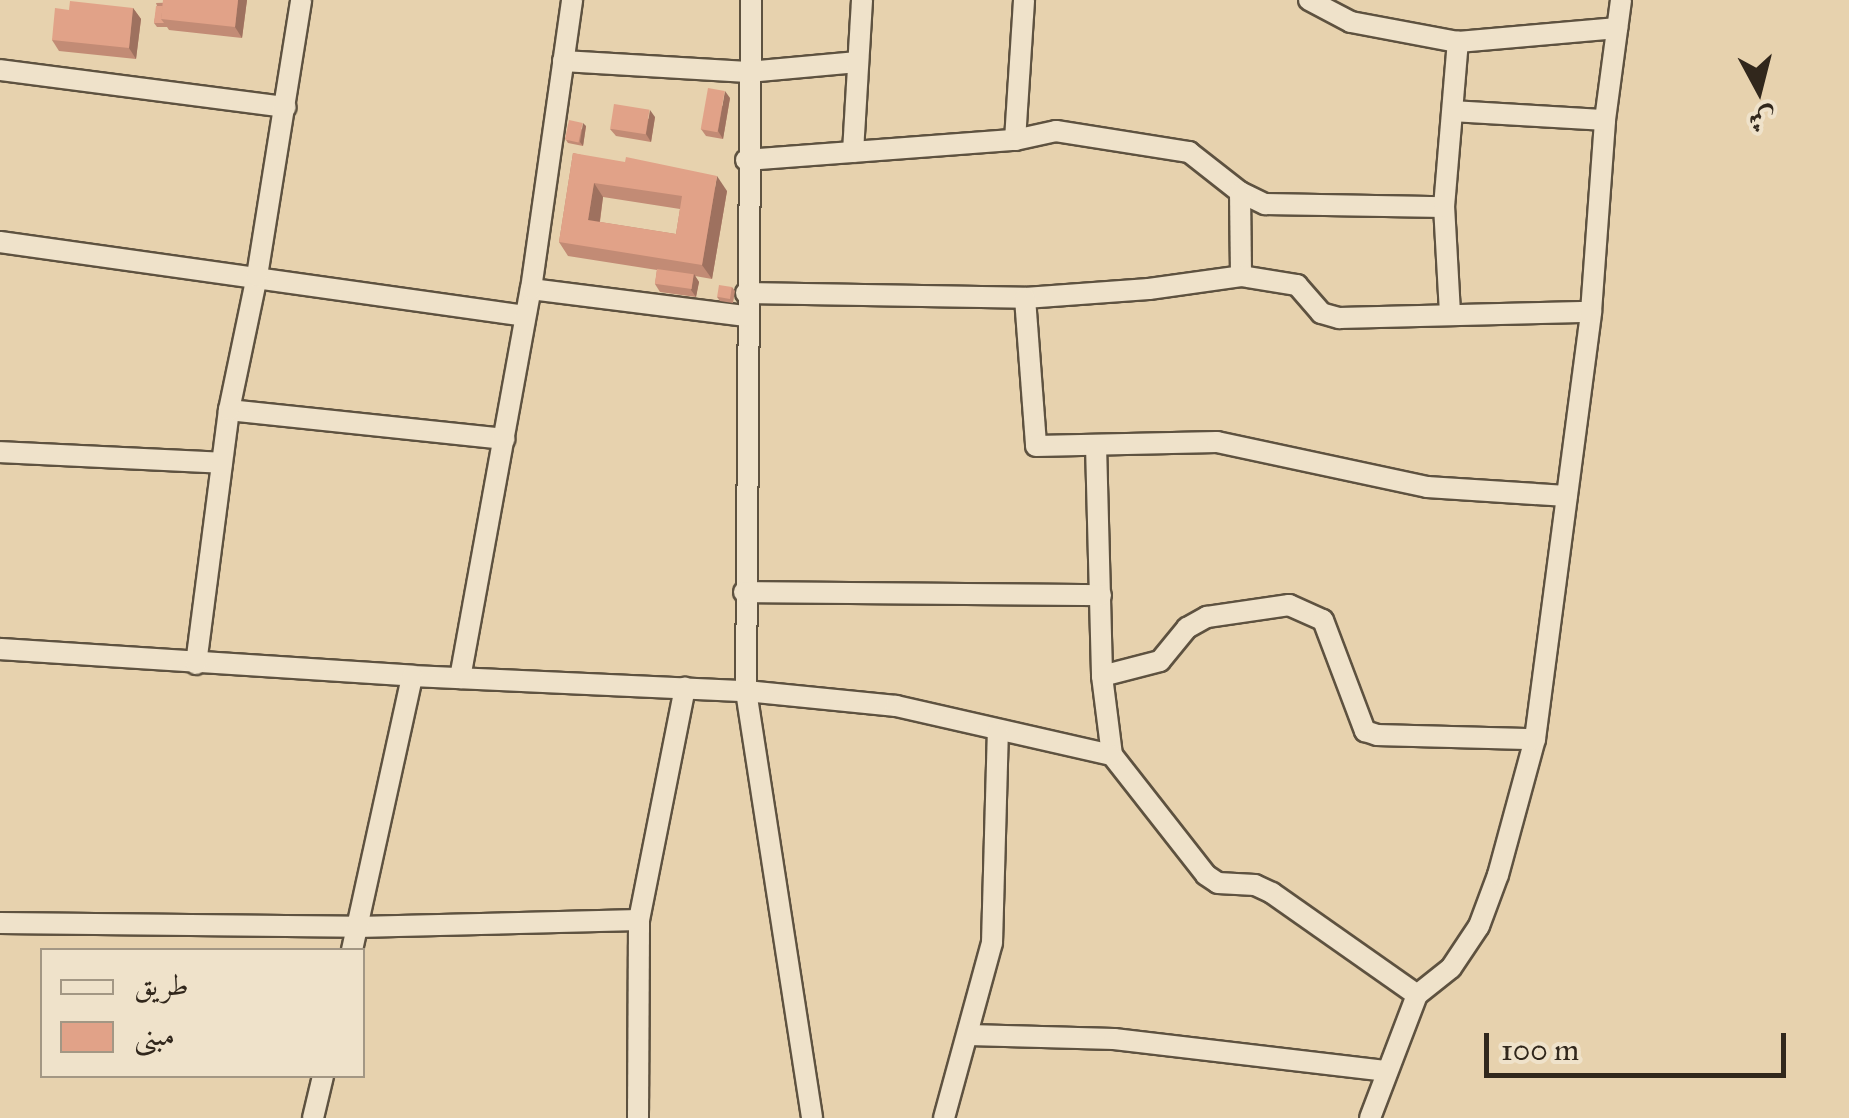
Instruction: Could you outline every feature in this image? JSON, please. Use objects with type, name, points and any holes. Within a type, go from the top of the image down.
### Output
[{"type":"street","points":[[196,664],[229,410],[257,276],[301,0]]},
{"type":"street","points":[[460,678],[531,289],[572,0]]},
{"type":"street","points":[[750,0],[746,160],[746,691],[812,1118]]},
{"type":"street","points":[[853,152],[862,0]]},
{"type":"street","points":[[1015,140],[1024,0]]},
{"type":"street","points":[[1309,0],[1351,22],[1458,42],[1617,28]]},
{"type":"street","points":[[1370,1118],[1417,995],[1451,968],[1479,926],[1498,875],[1535,739],[1559,582],[1591,312],[1605,120],[1622,0]]},
{"type":"street","points":[[1450,313],[1444,207],[1458,42]]},
{"type":"street","points":[[563,61],[748,72],[858,62]]},
{"type":"street","points":[[0,70],[286,107]]},
{"type":"street","points":[[1453,110],[1605,120]]},
{"type":"street","points":[[746,160],[1015,140],[1056,132],[1189,152],[1240,192],[1265,204],[1444,207]]},
{"type":"street","points":[[1240,192],[1241,276]]},
{"type":"street","points":[[0,242],[525,316]]},
{"type":"street","points":[[746,292],[1025,298],[1149,290],[1241,276],[1297,285],[1321,313],[1338,318],[1591,312]]},
{"type":"street","points":[[531,289],[746,316]]},
{"type":"street","points":[[1025,298],[1036,446],[1217,442],[1427,486],[1567,496]]},
{"type":"street","points":[[229,410],[504,439]]},
{"type":"street","points":[[1096,445],[1102,676],[1112,755],[1206,875],[1218,883],[1255,885],[1272,892],[1417,995]]},
{"type":"street","points":[[0,452],[222,464]]},
{"type":"street","points":[[744,592],[1101,595]]},
{"type":"street","points":[[1102,676],[1160,661],[1187,628],[1207,617],[1289,605],[1322,620],[1366,731],[1377,736],[1535,739]]},
{"type":"street","points":[[0,649],[196,664],[746,691],[896,706],[1112,755]]},
{"type":"street","points":[[352,948],[412,676]]},
{"type":"street","points":[[638,1118],[639,920],[685,688]]},
{"type":"street","points":[[944,1118],[992,942],[998,732]]},
{"type":"street","points":[[0,923],[357,927],[639,920]]},
{"type":"street","points":[[968,1035],[1114,1040],[1387,1071]]},
{"type":"street","points":[[313,1118],[323,1078]]},
{"type":"building","points":[[163,0],[238,0],[235,27],[161,19]]},
{"type":"building","points":[[70,1],[133,8],[129,48],[52,40],[55,8],[69,10]]},
{"type":"building","points":[[156,6],[163,6],[164,23],[154,23]]},
{"type":"building","points":[[708,88],[725,91],[717,132],[701,129]]},
{"type":"building","points":[[614,104],[650,110],[646,134],[610,129]]},
{"type":"building","points":[[569,120],[583,123],[579,142],[565,140]]},
{"type":"building","points":[[573,153],[625,162],[626,157],[717,176],[702,265],[559,242]],"holes":[[[594,183],[682,196],[676,234],[588,220]]]},
{"type":"building","points":[[657,269],[694,274],[692,289],[655,284]]},
{"type":"building","points":[[719,285],[732,287],[730,299],[717,297]]}]
